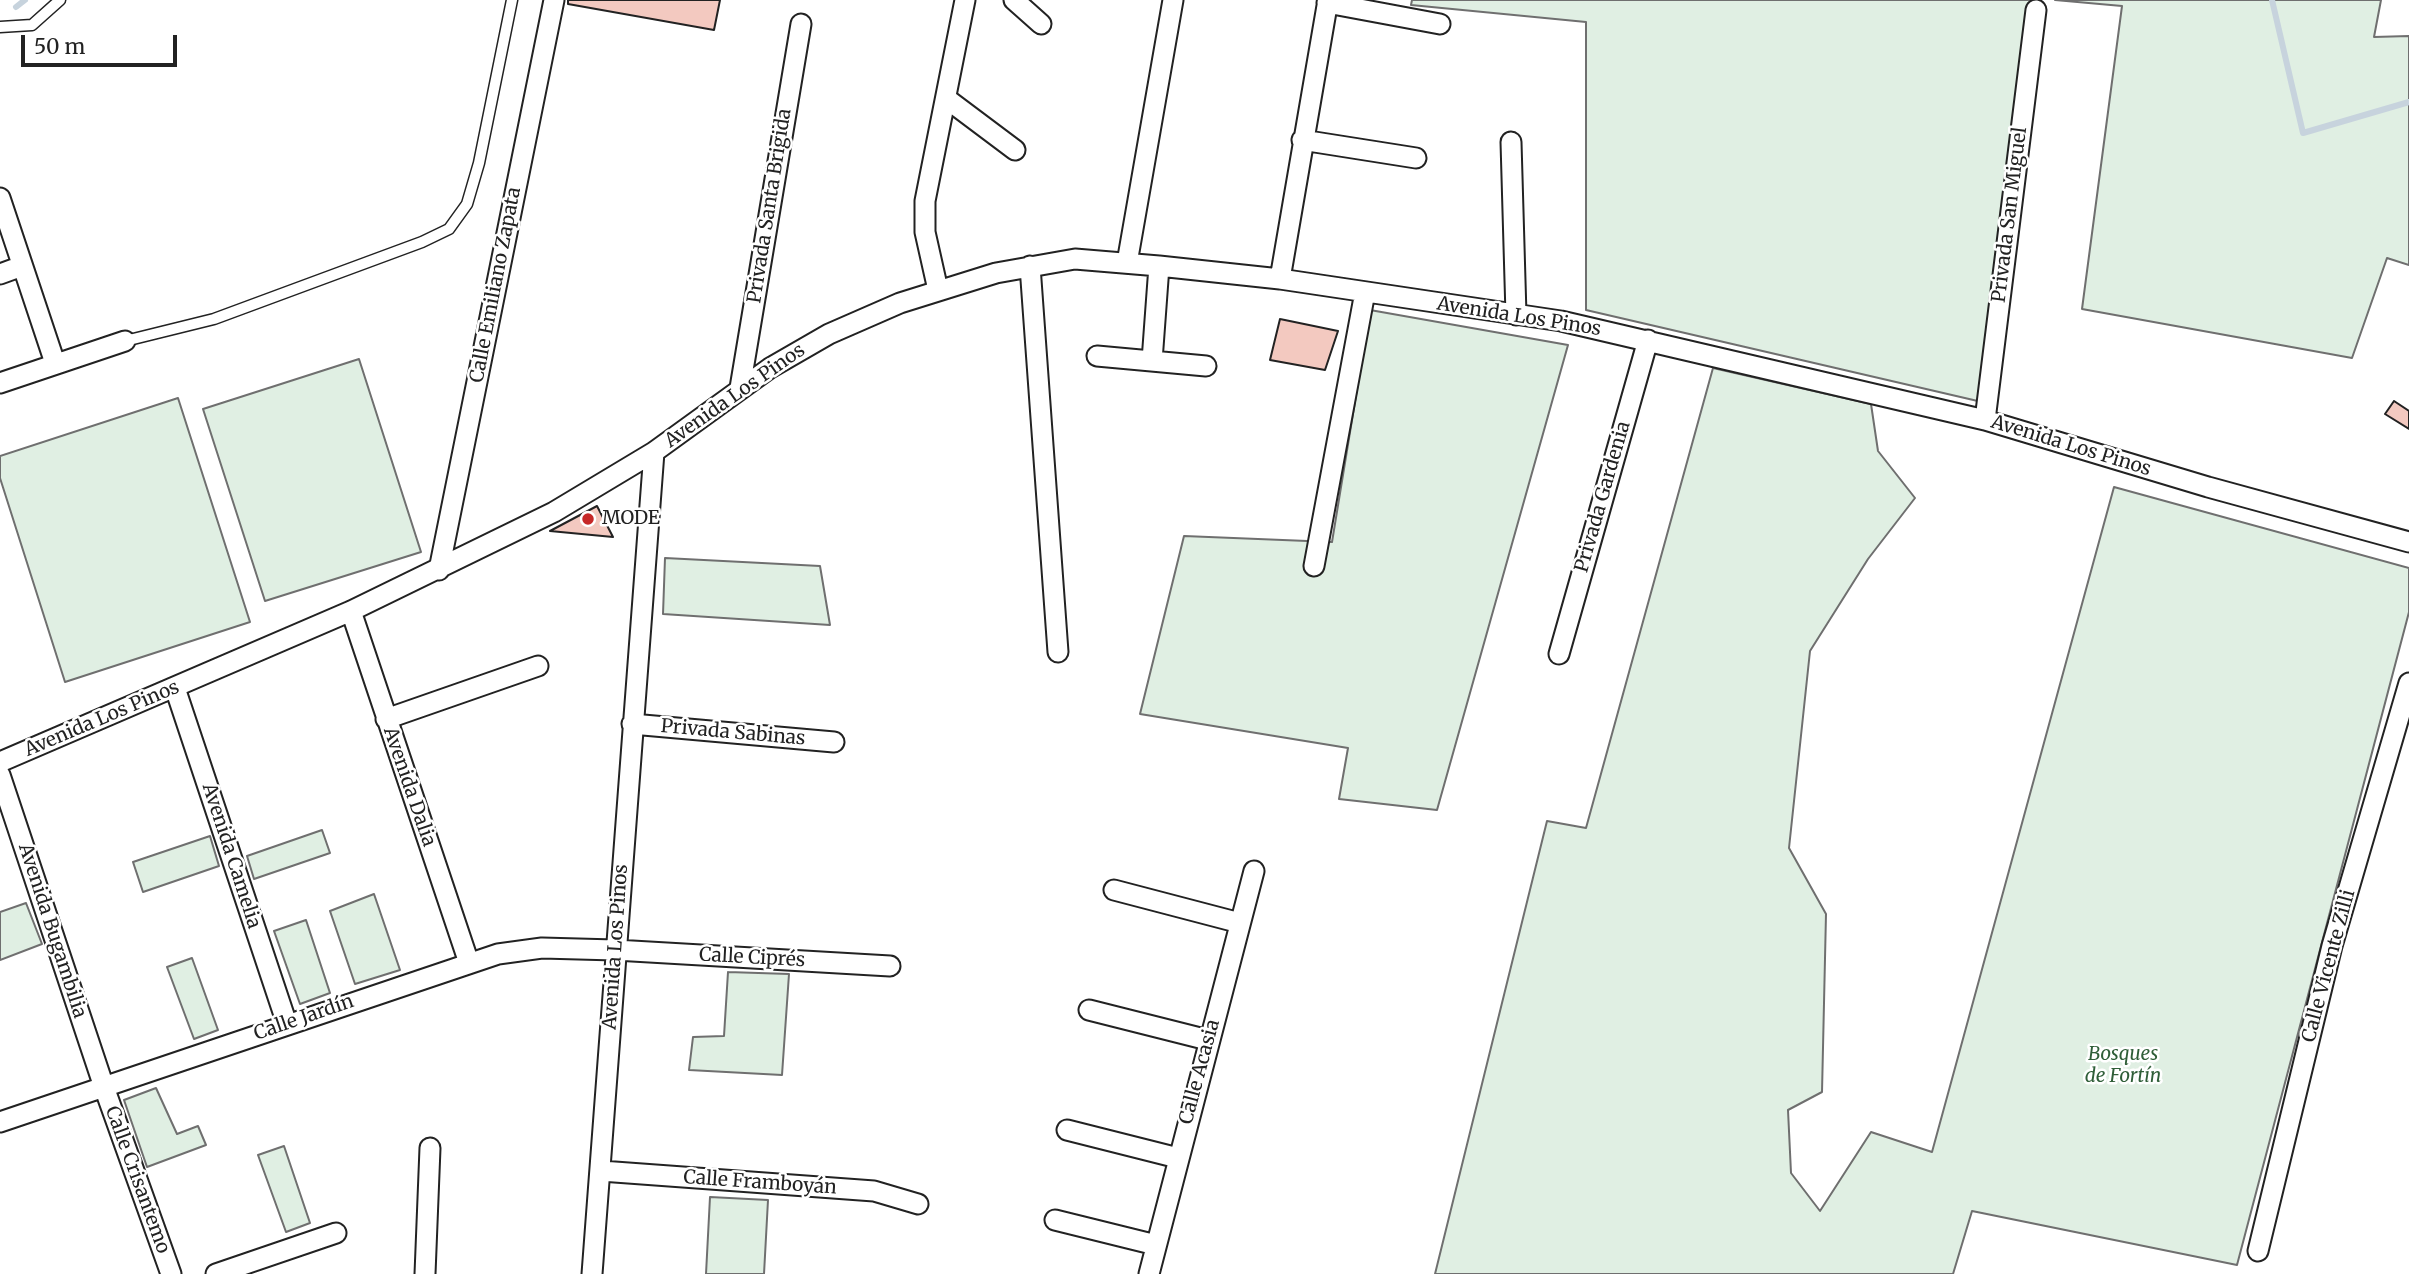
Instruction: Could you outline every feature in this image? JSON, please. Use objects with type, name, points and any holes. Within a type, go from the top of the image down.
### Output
[{"type":"street","name":"Calle Emiliano Zapata","points":[[439,569],[554,0]]},
{"type":"street","points":[[938,290],[925,232],[925,201],[965,0]]},
{"type":"street","points":[[1014,0],[1041,24]]},
{"type":"street","points":[[1126,263],[1173,0]]},
{"type":"street","points":[[1280,279],[1327,1],[1440,24]]},
{"type":"street","name":"Privada San Miguel","points":[[1985,419],[2036,10]]},
{"type":"street","name":"Privada Santa Brigida","points":[[740,388],[801,24]]},
{"type":"street","points":[[947,99],[1015,150]]},
{"type":"street","points":[[1302,140],[1416,158]]},
{"type":"street","points":[[1511,142],[1517,315]]},
{"type":"street","points":[[0,198],[55,363]]},
{"type":"street","name":"Avenida Los Pinos","points":[[0,762],[351,611],[586,495],[654,452],[770,368],[829,334],[880,311],[996,272],[1075,259],[1280,279],[1561,321],[1985,419],[2208,487],[2407,537]]},
{"type":"street","points":[[0,274],[22,266]]},
{"type":"street","points":[[1030,266],[1058,652]]},
{"type":"street","points":[[1152,361],[1159,266]]},
{"type":"street","points":[[1314,566],[1365,292]]},
{"type":"street","name":"Privada Gardenia","points":[[1559,654],[1648,340]]},
{"type":"street","points":[[0,383],[125,341]]},
{"type":"street","points":[[1097,356],[1206,366]]},
{"type":"street","name":"Avenida Los Pinos","points":[[592,1274],[654,452]]},
{"type":"street","name":"Avenida Dalia","points":[[351,611],[469,963]]},
{"type":"street","points":[[386,719],[538,666]]},
{"type":"street","name":"Calle Vicente Zilli","points":[[2258,1251],[2332,946],[2409,683]]},
{"type":"street","name":"Avenida Camelia","points":[[175,688],[287,1024]]},
{"type":"street","name":"Privada Sabinas","points":[[632,724],[834,742]]},
{"type":"street","name":"Avenida Bugambilia","points":[[0,775],[104,1087]]},
{"type":"street","name":"Calle Acasia","points":[[1149,1274],[1254,871]]},
{"type":"street","points":[[1114,890],[1240,923]]},
{"type":"street","name":"Calle Jardín","points":[[0,1122],[498,954],[523,950],[615,950]]},
{"type":"street","name":"Calle Ciprés","points":[[615,950],[890,967]]},
{"type":"street","points":[[1089,1010],[1208,1040]]},
{"type":"street","name":"Calle Crisantemo","points":[[104,1087],[171,1274]]},
{"type":"street","points":[[1067,1130],[1178,1158]]},
{"type":"street","points":[[425,1274],[429,1148]]},
{"type":"street","name":"Calle Framboyán","points":[[601,1171],[874,1191],[918,1204]]},
{"type":"street","points":[[1055,1220],[1156,1245]]},
{"type":"street","points":[[216,1274],[336,1233]]},
{"type":"lane","points":[[0,27],[32,25],[60,0]]},
{"type":"lane","points":[[125,341],[214,319],[422,242],[449,229],[467,204],[479,163],[512,0]]},
{"type":"green space","points":[[1412,0],[2030,0],[1982,402],[1586,310],[1586,22],[1411,5]]},
{"type":"green space","points":[[2055,0],[2381,0],[2374,37],[2409,36],[2409,265],[2387,258],[2352,358],[2082,309],[2122,6]]},
{"type":"green space","points":[[1370,310],[1568,345],[1437,810],[1339,799],[1348,748],[1140,714],[1184,536],[1332,542]]},
{"type":"green space","points":[[359,359],[421,552],[265,601],[203,409]]},
{"type":"green space","name":"Bosques de Fortín","points":[[1713,368],[1871,404],[1878,451],[1915,498],[1868,559],[1810,651],[1789,848],[1826,914],[1822,1092],[1788,1110],[1791,1173],[1820,1211],[1871,1132],[1932,1152],[2114,487],[2409,568],[2409,612],[2237,1265],[1972,1211],[1953,1274],[1435,1274],[1547,821],[1586,828]]},
{"type":"green space","points":[[178,398],[250,622],[65,682],[0,478],[0,456]]},
{"type":"green space","points":[[665,558],[820,566],[830,625],[663,614]]},
{"type":"green space","points":[[322,830],[330,853],[254,879],[247,856]]},
{"type":"green space","points":[[210,836],[219,866],[143,892],[133,862]]},
{"type":"green space","points":[[374,894],[400,970],[355,984],[330,911]]},
{"type":"green space","points":[[26,903],[42,944],[0,960],[0,912]]},
{"type":"green space","points":[[306,920],[330,993],[300,1004],[274,931]]},
{"type":"green space","points":[[192,958],[218,1030],[194,1039],[167,967]]},
{"type":"green space","points":[[728,972],[789,974],[782,1075],[689,1070],[693,1037],[724,1036]]},
{"type":"green space","points":[[156,1088],[177,1134],[198,1126],[206,1145],[147,1167],[124,1100]]},
{"type":"green space","points":[[284,1146],[310,1223],[286,1232],[258,1155]]},
{"type":"green space","points":[[710,1197],[768,1200],[764,1274],[706,1274]]},
{"type":"building","points":[[568,0],[720,0],[714,30],[568,4]]},
{"type":"building","points":[[1280,319],[1338,331],[1325,370],[1270,360]]},
{"type":"building","points":[[2394,401],[2409,411],[2409,429],[2385,414]]},
{"type":"building","name":"MODE","points":[[597,506],[613,537],[550,531]]},
{"type":"waterway","points":[[16,7],[25,0]]},
{"type":"waterway","points":[[2272,0],[2303,133],[2409,102]]},
{"type":"place","name":"MODE","points":[[588,519]]}]
